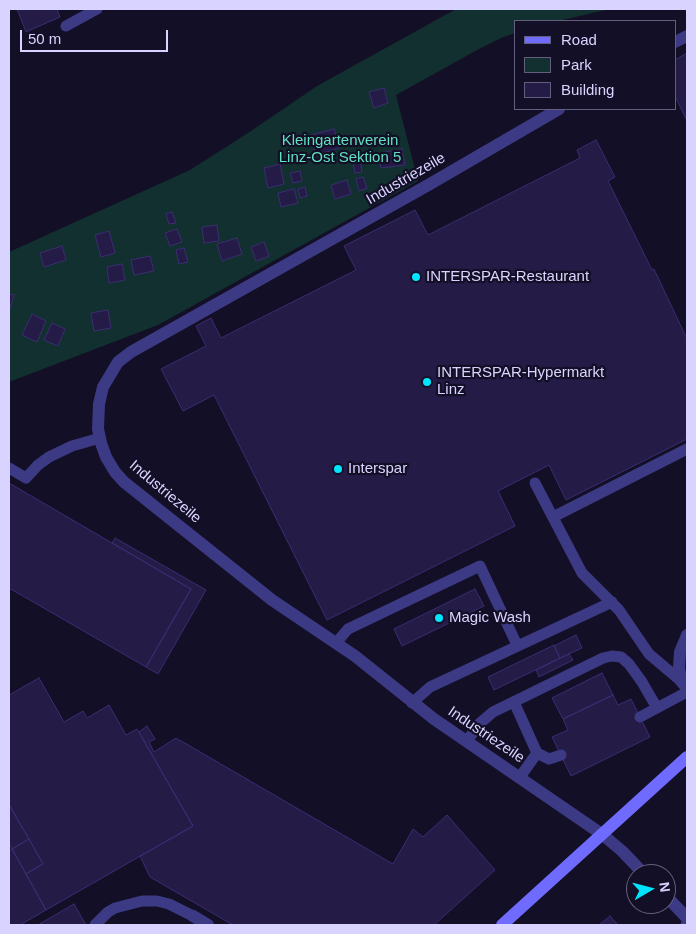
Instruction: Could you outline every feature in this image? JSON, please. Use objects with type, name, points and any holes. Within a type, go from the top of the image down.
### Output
[{"type":"main road","points":[[502,925],[687,757]]},
{"type":"street","name":"Industriezeile","points":[[557,110],[131,352],[118,362],[103,387],[98,419],[100,438],[110,464],[124,482],[272,600],[336,642],[390,683],[412,703],[603,835],[633,864]]},
{"type":"street","points":[[685,687],[679,659],[682,643],[687,634]]},
{"type":"street","points":[[676,906],[687,918]]},
{"type":"street","points":[[193,916],[208,925]]},
{"type":"lane","points":[[66,26],[97,9]]},
{"type":"lane","points":[[9,468],[26,478],[38,465],[49,457],[72,446],[100,438]]},
{"type":"lane","points":[[553,517],[687,449]]},
{"type":"lane","points":[[535,483],[582,573],[612,602],[649,654],[685,687],[657,708],[640,717]]},
{"type":"lane","points":[[336,642],[348,629],[480,566],[517,646]]},
{"type":"lane","points":[[412,703],[430,687],[612,602]]},
{"type":"lane","points":[[467,741],[486,717],[603,658],[612,656],[621,658],[629,664],[657,708]]},
{"type":"lane","points":[[514,702],[537,753],[549,759],[561,755]]},
{"type":"lane","points":[[520,777],[537,753]]},
{"type":"lane","points":[[95,925],[115,908],[142,900],[169,904],[193,916]]},
{"type":"green space","name":"Kleingartenverein Linz-Ost Sektion 5","points":[[456,9],[610,9],[562,20],[514,20],[514,33],[479,49],[396,95],[418,181],[158,325],[9,382],[9,252],[190,170],[317,86]]},
{"type":"building","points":[[17,9],[57,9],[60,17],[26,32]]},
{"type":"building","points":[[687,53],[687,121],[676,98],[676,59]]},
{"type":"building","points":[[384,88],[388,103],[374,108],[369,92]]},
{"type":"building","points":[[334,129],[339,148],[316,155],[311,135]]},
{"type":"building","name":"INTERSPAR-Hypermarkt Linz","points":[[596,140],[615,177],[608,181],[652,270],[654,269],[687,339],[687,439],[566,500],[549,465],[498,491],[515,526],[327,620],[214,395],[183,411],[161,369],[206,346],[196,326],[211,318],[221,338],[356,270],[344,246],[415,210],[428,235],[580,158],[577,150]]},
{"type":"building","points":[[402,149],[405,165],[381,168],[379,153]]},
{"type":"building","points":[[360,160],[362,172],[355,173],[353,162]]},
{"type":"building","points":[[280,164],[284,184],[268,188],[264,168]]},
{"type":"building","points":[[300,171],[302,181],[293,183],[290,173]]},
{"type":"building","points":[[363,177],[367,188],[359,191],[356,179]]},
{"type":"building","points":[[347,180],[351,194],[335,199],[331,185]]},
{"type":"building","points":[[305,187],[307,196],[300,198],[298,189]]},
{"type":"building","points":[[294,189],[298,203],[281,207],[278,193]]},
{"type":"building","points":[[172,212],[176,223],[169,224],[166,214]]},
{"type":"building","points":[[217,225],[219,241],[204,243],[202,227]]},
{"type":"building","points":[[177,229],[182,242],[170,246],[165,233]]},
{"type":"building","points":[[109,231],[115,253],[101,257],[95,235]]},
{"type":"building","points":[[237,238],[242,254],[222,261],[217,244]]},
{"type":"building","points":[[264,242],[269,256],[256,261],[251,247]]},
{"type":"building","points":[[62,246],[66,260],[44,267],[40,253]]},
{"type":"building","points":[[184,248],[188,262],[179,264],[176,250]]},
{"type":"building","points":[[150,256],[154,271],[134,275],[131,260]]},
{"type":"building","points":[[122,264],[125,280],[109,283],[107,267]]},
{"type":"building","points":[[9,294],[14,295],[9,311]]},
{"type":"building","points":[[108,310],[111,328],[94,331],[91,313]]},
{"type":"building","points":[[32,314],[46,321],[37,342],[22,335]]},
{"type":"building","points":[[52,323],[65,329],[58,346],[44,340]]},
{"type":"building","points":[[9,483],[191,589],[146,667],[9,588]]},
{"type":"building","points":[[115,538],[206,590],[158,674],[146,667],[191,589],[112,543]]},
{"type":"building","name":"Magic Wash","points":[[475,589],[484,606],[402,646],[394,629]]},
{"type":"building","points":[[576,635],[582,648],[560,658],[554,646]]},
{"type":"building","points":[[554,645],[560,658],[494,690],[488,677]]},
{"type":"building","points":[[569,654],[573,660],[539,677],[536,670]]},
{"type":"building","points":[[602,673],[613,695],[563,719],[552,698]]},
{"type":"building","points":[[39,678],[64,722],[83,711],[87,718],[109,705],[126,735],[137,729],[193,826],[46,910],[26,874],[43,864],[9,804],[9,695]]},
{"type":"building","points":[[613,695],[618,705],[631,699],[650,737],[571,776],[552,737],[568,730],[563,719]]},
{"type":"building","points":[[147,726],[155,739],[149,742],[154,752],[176,738],[393,864],[413,829],[423,837],[447,815],[495,870],[434,925],[233,925],[150,877],[140,856],[193,826],[139,732]]},
{"type":"building","points":[[9,805],[29,839],[12,849],[9,843]]},
{"type":"building","points":[[29,839],[43,864],[26,874],[12,849]]},
{"type":"building","points":[[12,849],[46,910],[20,925],[9,925],[9,851]]},
{"type":"building","points":[[74,904],[86,925],[38,925]]},
{"type":"building","points":[[610,916],[618,925],[599,925]]},
{"type":"place","name":"INTERSPAR-Restaurant","points":[[416,277]]},
{"type":"place","name":"INTERSPAR-Hypermarkt Linz","points":[[427,382]]},
{"type":"place","name":"Interspar","points":[[338,469]]},
{"type":"place","name":"Magic Wash","points":[[439,618]]}]
